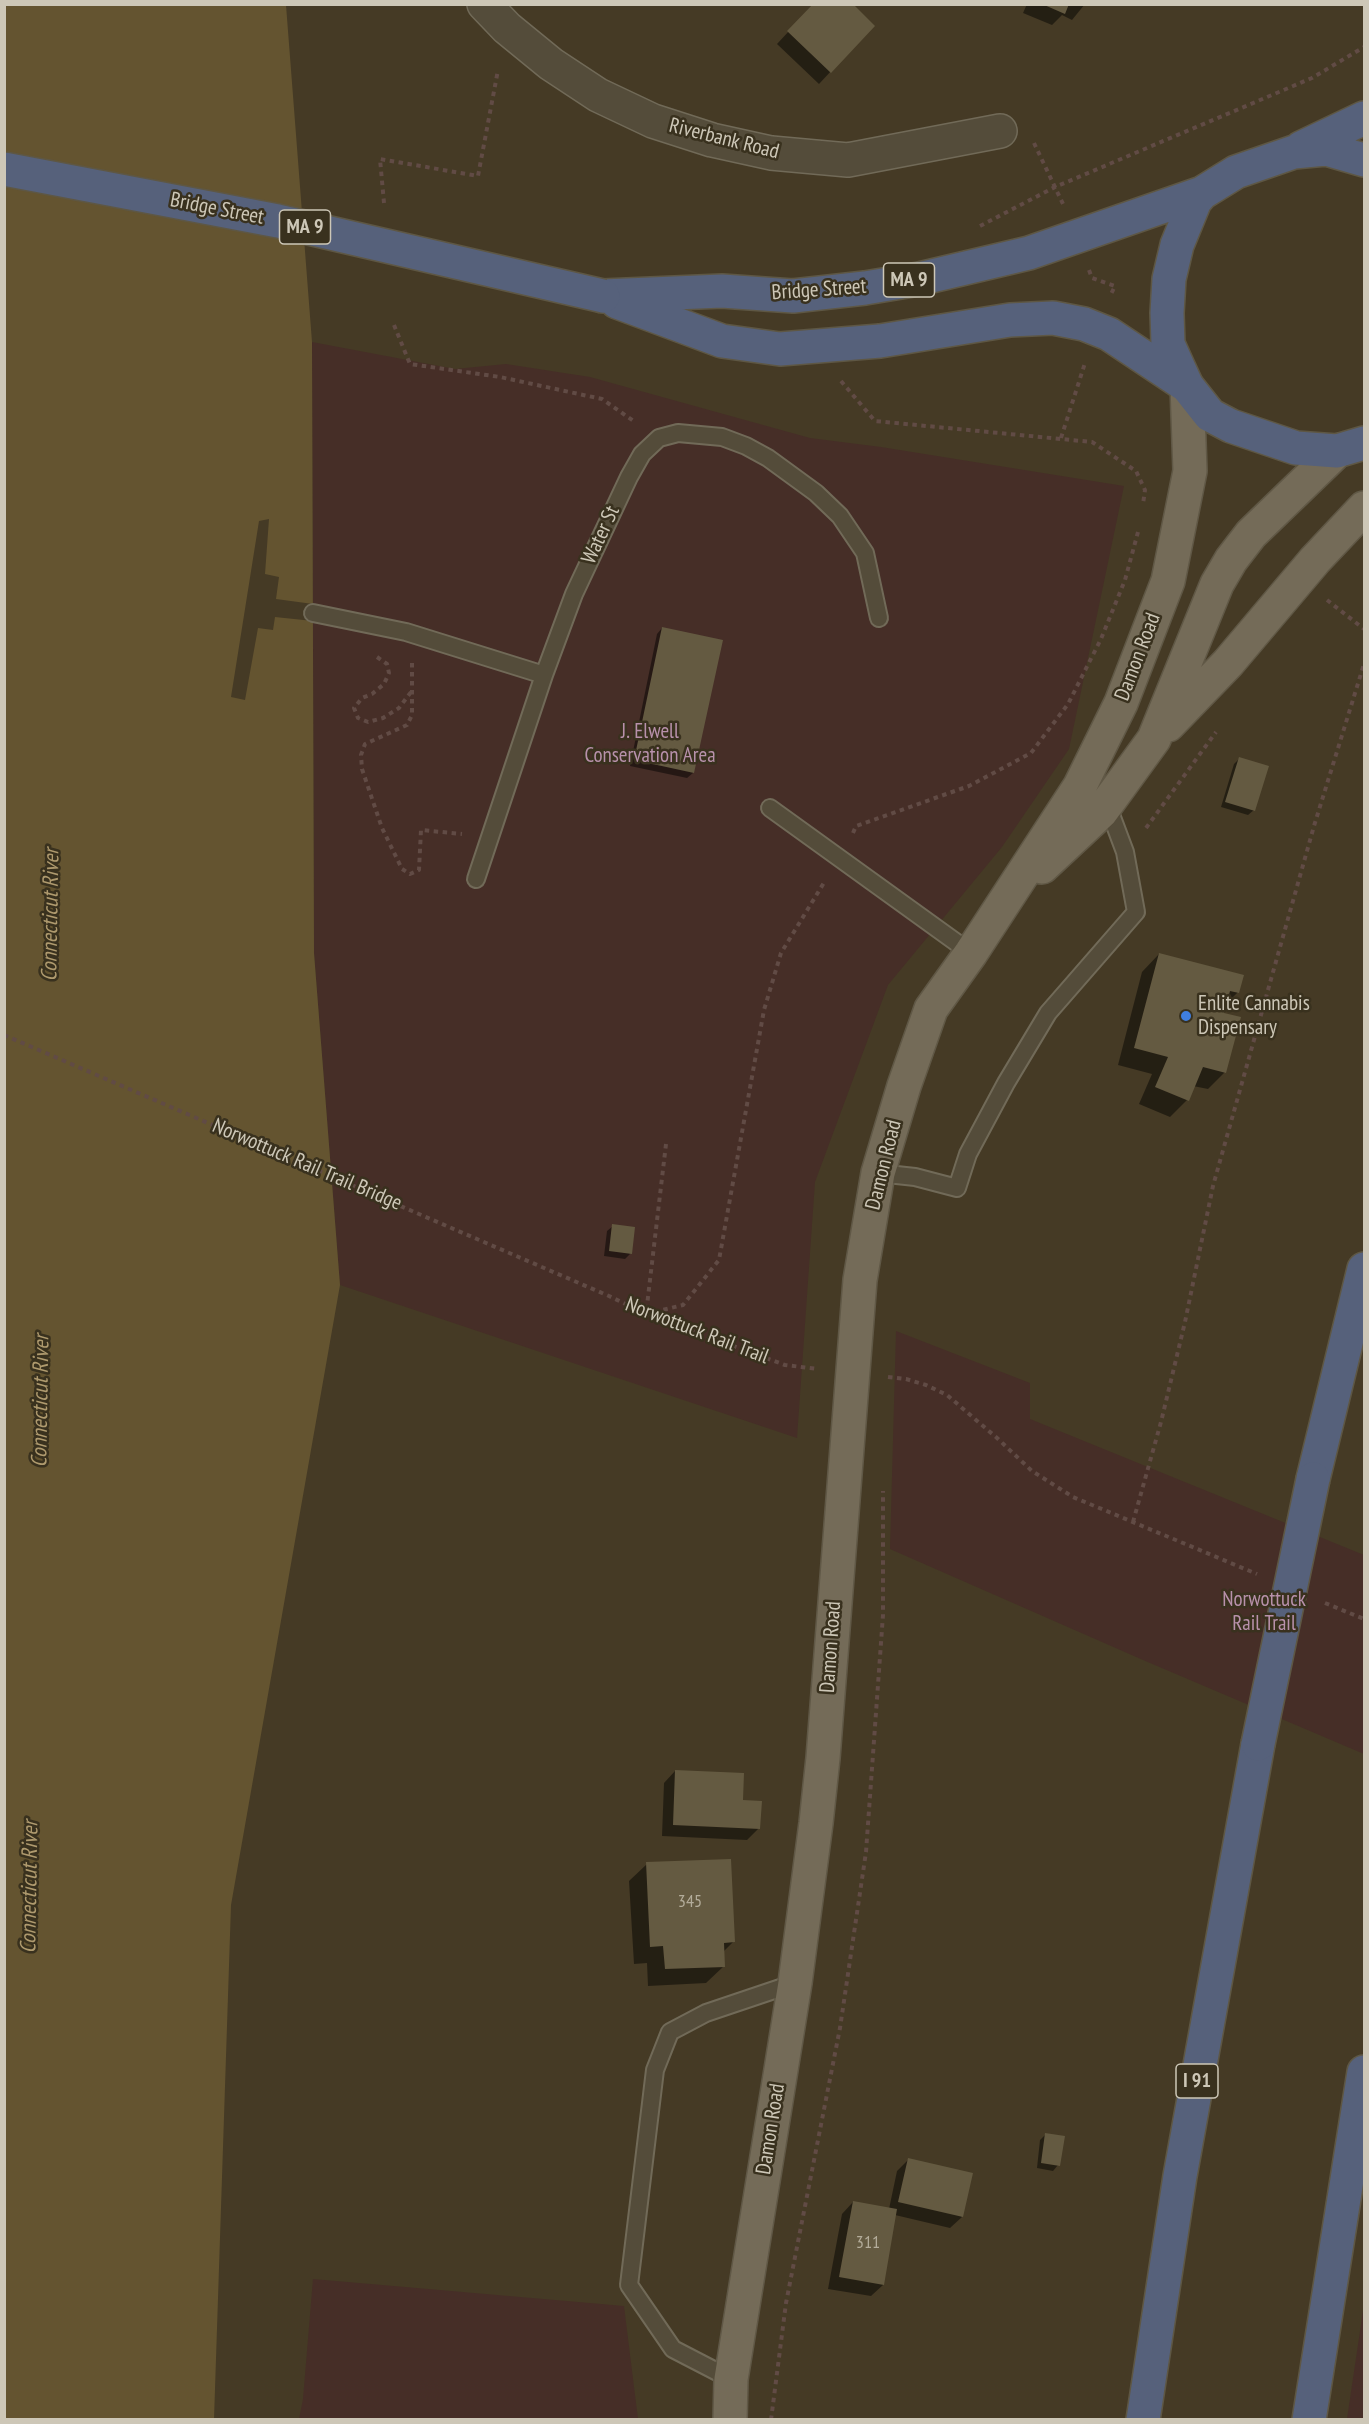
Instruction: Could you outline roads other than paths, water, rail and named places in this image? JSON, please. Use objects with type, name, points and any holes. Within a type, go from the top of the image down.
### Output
[{"type":"highway","points":[[1294,152],[1365,118]]},
{"type":"highway","points":[[1294,152],[1326,149],[1365,160]]},
{"type":"highway","name":"Bridge Street","points":[[603,296],[722,291],[793,296],[919,279],[1029,253],[1203,192],[1236,172],[1294,152]]},
{"type":"highway","name":"Bridge Street","points":[[4,169],[278,221],[603,296],[722,341],[780,349],[880,341],[1010,320],[1053,318],[1084,324],[1109,334],[1187,386]]},
{"type":"highway","points":[[1203,192],[1195,201],[1180,236],[1169,279],[1168,344],[1187,386],[1210,415],[1231,426],[1296,448],[1357,446]]},
{"type":"highway","name":"I 91","points":[[1143,2420],[1180,2176],[1258,1744],[1313,1479],[1365,1269]]},
{"type":"highway","points":[[1308,2420],[1365,2072]]},
{"type":"main road","name":"Damon Road","points":[[730,2420],[731,2379],[795,1983],[823,1758],[860,1280],[878,1173],[904,1086],[931,1009],[1006,902],[1080,786],[1121,702],[1168,581],[1190,471],[1187,386]]},
{"type":"main road","name":"Damon Road","points":[[1154,739],[1217,584],[1231,560],[1251,534],[1357,446]]},
{"type":"main road","name":"Damon Road","points":[[1006,902],[1107,804],[1154,739],[1228,663],[1315,560],[1365,508]]},
{"type":"street","name":"Riverbank Road","points":[[484,4],[507,28],[551,64],[598,94],[653,121],[712,140],[771,153],[848,160],[1000,131]]},
{"type":"lane","name":"Water St","points":[[476,879],[544,675],[574,594],[601,532],[642,454],[659,438],[678,433],[722,437],[768,458],[816,493],[840,516],[865,552],[879,618]]},
{"type":"lane","points":[[313,613],[411,634],[544,675]]},
{"type":"lane","points":[[878,1173],[915,1177],[957,1188],[968,1154],[1006,1083],[1048,1013],[1136,912],[1125,852],[1107,804]]},
{"type":"lane","points":[[770,808],[971,953]]},
{"type":"lane","points":[[731,2379],[673,2349],[629,2285],[655,2070],[670,2032],[705,2013],[795,1983]]},
{"type":"water","name":"Connecticut River","points":[[5,5],[286,5],[312,342],[314,953],[340,1285],[231,1905],[214,2419],[5,2420]]},
{"type":"place","name":"Enlite Cannabis Dispensary","points":[[1186,1016]]},
{"type":"park label","name":"J. Elwell Conservation Area","points":[[650,744]]},
{"type":"park label","name":"Norwottuck Rail Trail","points":[[1264,1612]]}]
